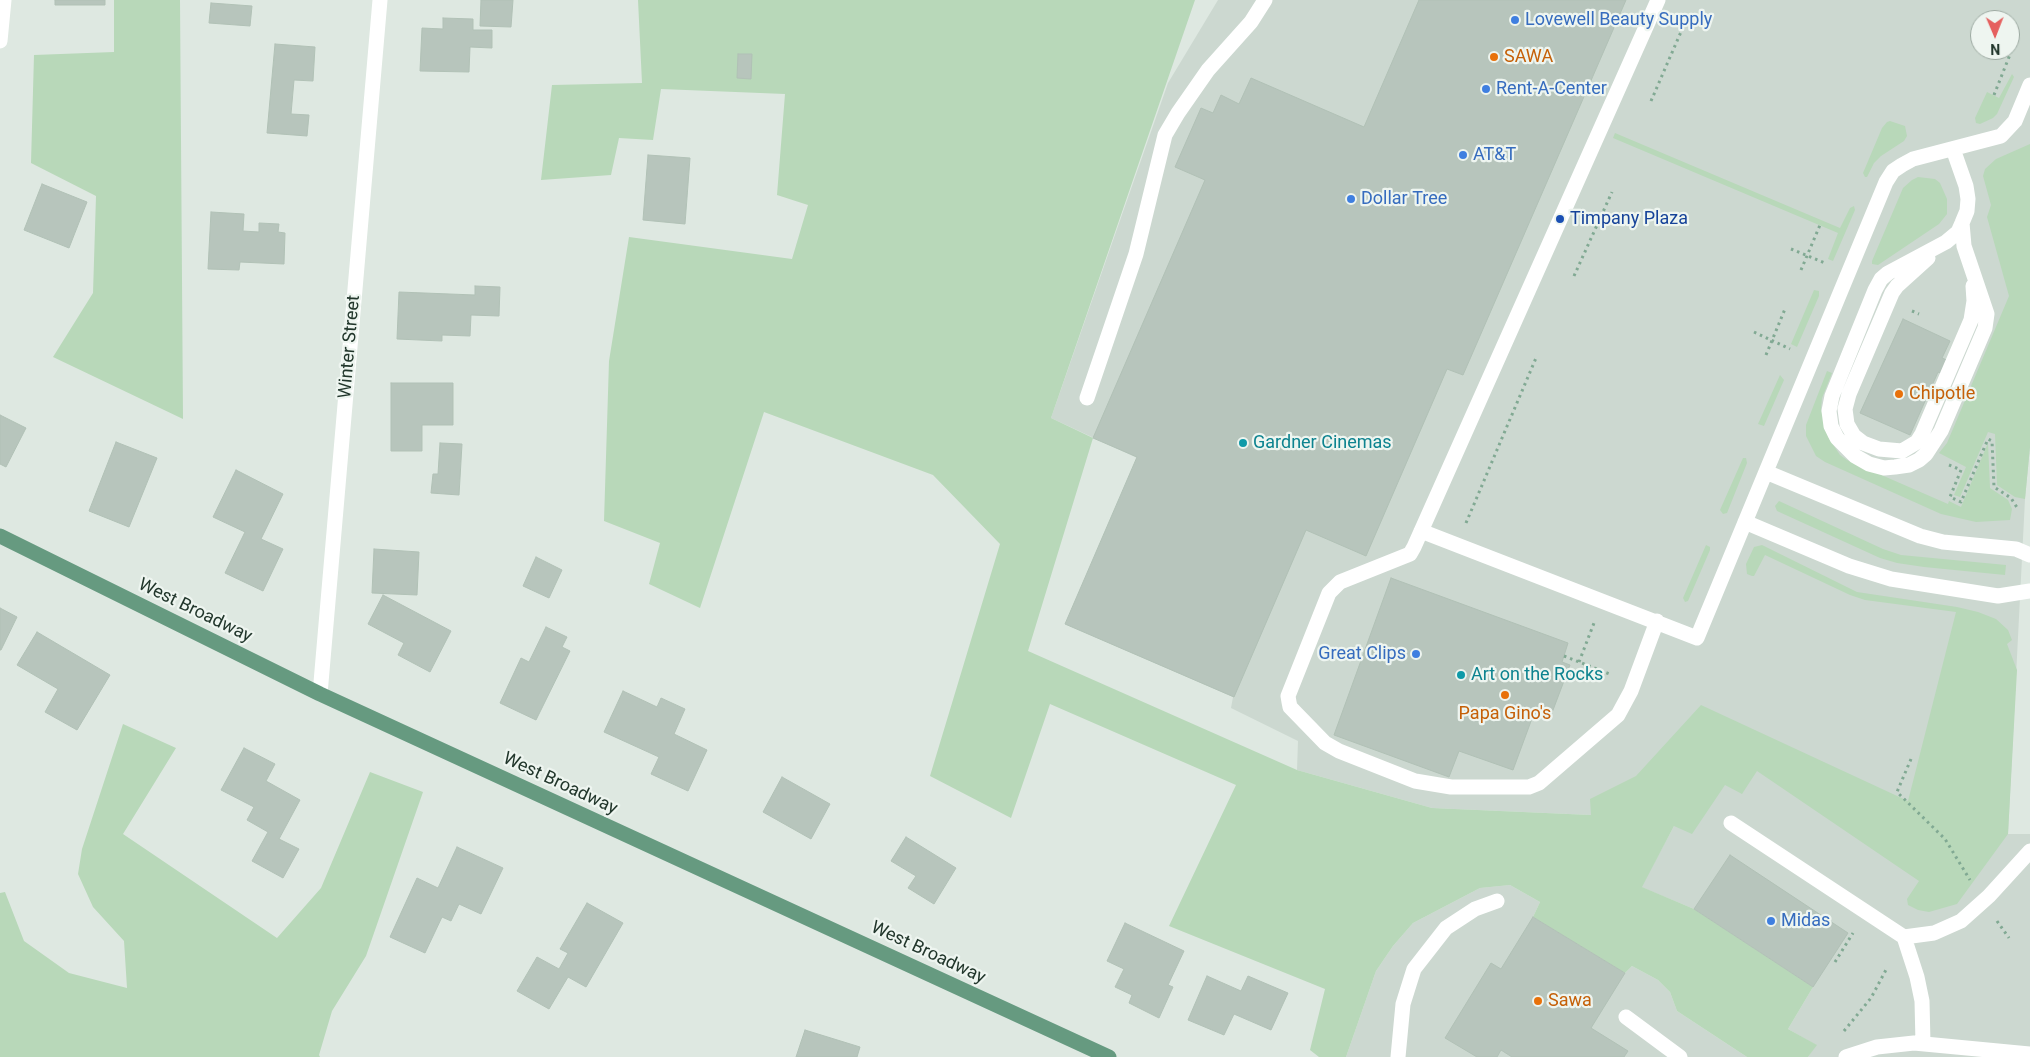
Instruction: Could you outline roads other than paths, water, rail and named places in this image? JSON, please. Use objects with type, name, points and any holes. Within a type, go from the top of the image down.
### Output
[{"type":"main road","name":"West Broadway","points":[[0,536],[320,694],[1110,1057]]},
{"type":"street","points":[[0,41],[4,0]]},
{"type":"street","name":"Winter Street","points":[[320,694],[380,0]]},
{"type":"street","points":[[1087,398],[1136,254],[1165,135],[1208,70],[1252,22],[1265,0]]},
{"type":"street","points":[[1657,621],[1627,702],[1618,715],[1539,783],[1529,787],[1451,787],[1415,780],[1339,751],[1324,743],[1290,707],[1288,696],[1329,592],[1340,582],[1410,554],[1658,0]]},
{"type":"street","points":[[1421,531],[1697,638],[1886,182],[1893,171],[1913,160],[2001,136],[2015,121],[2030,85]]},
{"type":"street","points":[[1953,149],[1966,186],[1968,199],[1966,211],[1958,232],[1897,286],[1892,293],[1849,394],[1845,409],[1847,424],[1854,436],[1863,443],[1879,450],[1902,451],[1916,442],[1922,434],[1971,320],[1974,301],[1972,272]]},
{"type":"street","points":[[1946,242],[1888,273],[1881,279],[1874,290],[1832,396],[1829,411],[1831,426],[1837,438],[1855,456],[1869,464],[1884,468],[1902,466],[1919,460],[1926,454],[1941,431],[1987,322],[1987,314],[1962,239],[1962,223]]},
{"type":"street","points":[[1766,472],[1920,536],[1943,542],[2016,549],[2030,555]]},
{"type":"street","points":[[1745,522],[1849,566],[1890,579],[1998,596],[2030,591]]},
{"type":"street","points":[[1731,823],[1904,937],[1917,977],[1932,1048]]},
{"type":"street","points":[[1904,937],[1934,933],[1961,922],[1989,896],[2030,851]]},
{"type":"street","points":[[1398,1057],[1403,1004],[1414,970],[1446,928],[1475,909],[1497,901]]},
{"type":"street","points":[[1626,1017],[1680,1057]]},
{"type":"street","points":[[1846,1057],[1863,1050],[1889,1044],[2030,1054]]},
{"type":"place","name":"Lovewell Beauty Supply","points":[[1515,20]]},
{"type":"place","name":"SAWA","points":[[1494,57]]},
{"type":"place","name":"Rent-A-Center","points":[[1486,89]]},
{"type":"place","name":"AT&T","points":[[1463,155]]},
{"type":"place","name":"Dollar Tree","points":[[1351,199]]},
{"type":"place","name":"Timpany Plaza","points":[[1560,219]]},
{"type":"place","name":"Chipotle","points":[[1899,394]]},
{"type":"place","name":"Gardner Cinemas","points":[[1243,443]]},
{"type":"place","name":"Great Clips","points":[[1416,654]]},
{"type":"place","name":"Art on the Rocks","points":[[1461,675]]},
{"type":"place","name":"Papa Gino's","points":[[1505,695]]},
{"type":"place","name":"Midas","points":[[1771,921]]},
{"type":"place","name":"Sawa","points":[[1538,1001]]}]
